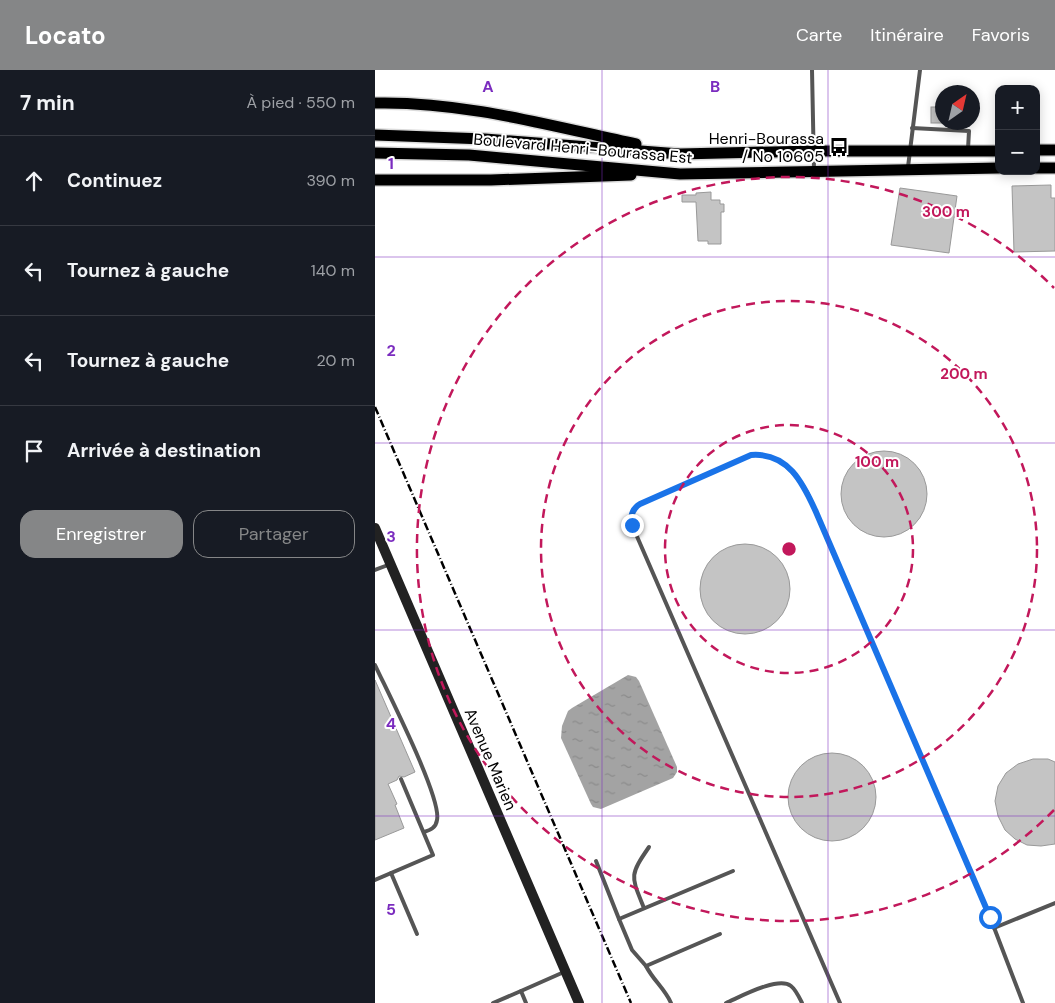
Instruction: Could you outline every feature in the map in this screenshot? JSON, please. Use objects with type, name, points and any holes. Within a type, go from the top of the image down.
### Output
[{"type":"main road","points":[[375,103],[424,105],[481,112],[680,154]]},
{"type":"main road","name":"Boulevard Henri-Bourassa Est","points":[[375,135],[485,138],[680,154],[814,151],[995,151]]},
{"type":"main road","points":[[1040,150],[1055,150]]},
{"type":"main road","name":"Boulevard Henri-Bourassa Est","points":[[375,153],[469,155],[680,174],[995,168]]},
{"type":"main road","points":[[1040,168],[1055,168]]},
{"type":"main road","points":[[375,180],[491,180],[680,174]]},
{"type":"street","name":"Avenue Marien","points":[[375,528],[579,1003]]},
{"type":"lane","points":[[812,70],[815,172]]},
{"type":"lane","points":[[907,170],[920,70]]},
{"type":"lane","points":[[912,128],[969,131],[968,151]]},
{"type":"lane","points":[[840,1003],[632,525],[631,515],[640,504],[751,455],[767,456],[782,461],[796,475],[807,494],[994,928],[1023,1003]]},
{"type":"lane","points":[[375,570],[390,564]]},
{"type":"lane","points":[[375,665],[425,773],[434,798],[437,821],[435,826],[424,832]]},
{"type":"lane","points":[[375,880],[433,855],[401,779]]},
{"type":"lane","points":[[644,908],[633,876],[649,846]]},
{"type":"lane","points":[[596,861],[632,950],[646,966],[653,979],[667,994],[671,1003]]},
{"type":"lane","points":[[619,919],[733,871]]},
{"type":"lane","points":[[391,873],[417,934]]},
{"type":"lane","points":[[994,928],[1055,903]]},
{"type":"lane","points":[[646,966],[720,934]]},
{"type":"lane","points":[[493,1003],[566,971]]},
{"type":"lane","points":[[726,1003],[769,985],[781,983],[786,983],[794,989],[802,1003]]},
{"type":"lane","points":[[521,991],[526,1003]]},
{"type":"water","points":[[628,675],[636,677],[639,681],[677,767],[677,772],[673,778],[601,809],[593,807],[591,804],[561,738],[562,726],[568,711]]},
{"type":"building","points":[[931,107],[935,107],[935,123],[931,123]]},
{"type":"building","points":[[1051,185],[1051,198],[1055,198],[1055,251],[1014,252],[1012,186]]},
{"type":"building","points":[[900,188],[957,196],[949,253],[891,245]]},
{"type":"building","points":[[711,192],[711,200],[720,200],[720,204],[724,204],[724,212],[721,212],[721,244],[708,244],[708,241],[698,241],[696,202],[682,202],[682,195]]},
{"type":"building","points":[[876,451],[892,451],[901,454],[915,463],[924,477],[927,494],[924,511],[915,525],[901,534],[892,537],[876,537],[860,530],[848,518],[841,502],[841,486],[848,470],[860,458]]},
{"type":"building","points":[[745,544],[762,548],[777,557],[786,572],[790,589],[786,606],[777,621],[762,630],[745,634],[728,630],[713,621],[704,606],[700,589],[704,572],[713,557],[728,548]]},
{"type":"building","points":[[375,680],[415,772],[404,777],[399,776],[397,780],[388,784],[397,804],[395,805],[404,828],[375,840]]},
{"type":"building","points":[[832,753],[849,757],[863,766],[872,780],[876,797],[872,814],[863,828],[849,837],[832,841],[815,837],[801,828],[792,814],[788,797],[792,780],[801,766],[815,757]]},
{"type":"building","points":[[1033,759],[1048,759],[1055,762],[1055,844],[1027,845],[1015,839],[1005,830],[998,816],[995,801],[998,786],[1006,773],[1018,764]]},
{"type":"railway","points":[[375,407],[631,1003]]},
{"type":"place","name":"Henri-Bourassa / No 10605","points":[[839,147]]},
{"type":"route","points":[[632,525],[631,515],[640,504],[751,455],[775,458],[782,461],[793,471],[802,483],[816,512],[990,917]]}]
